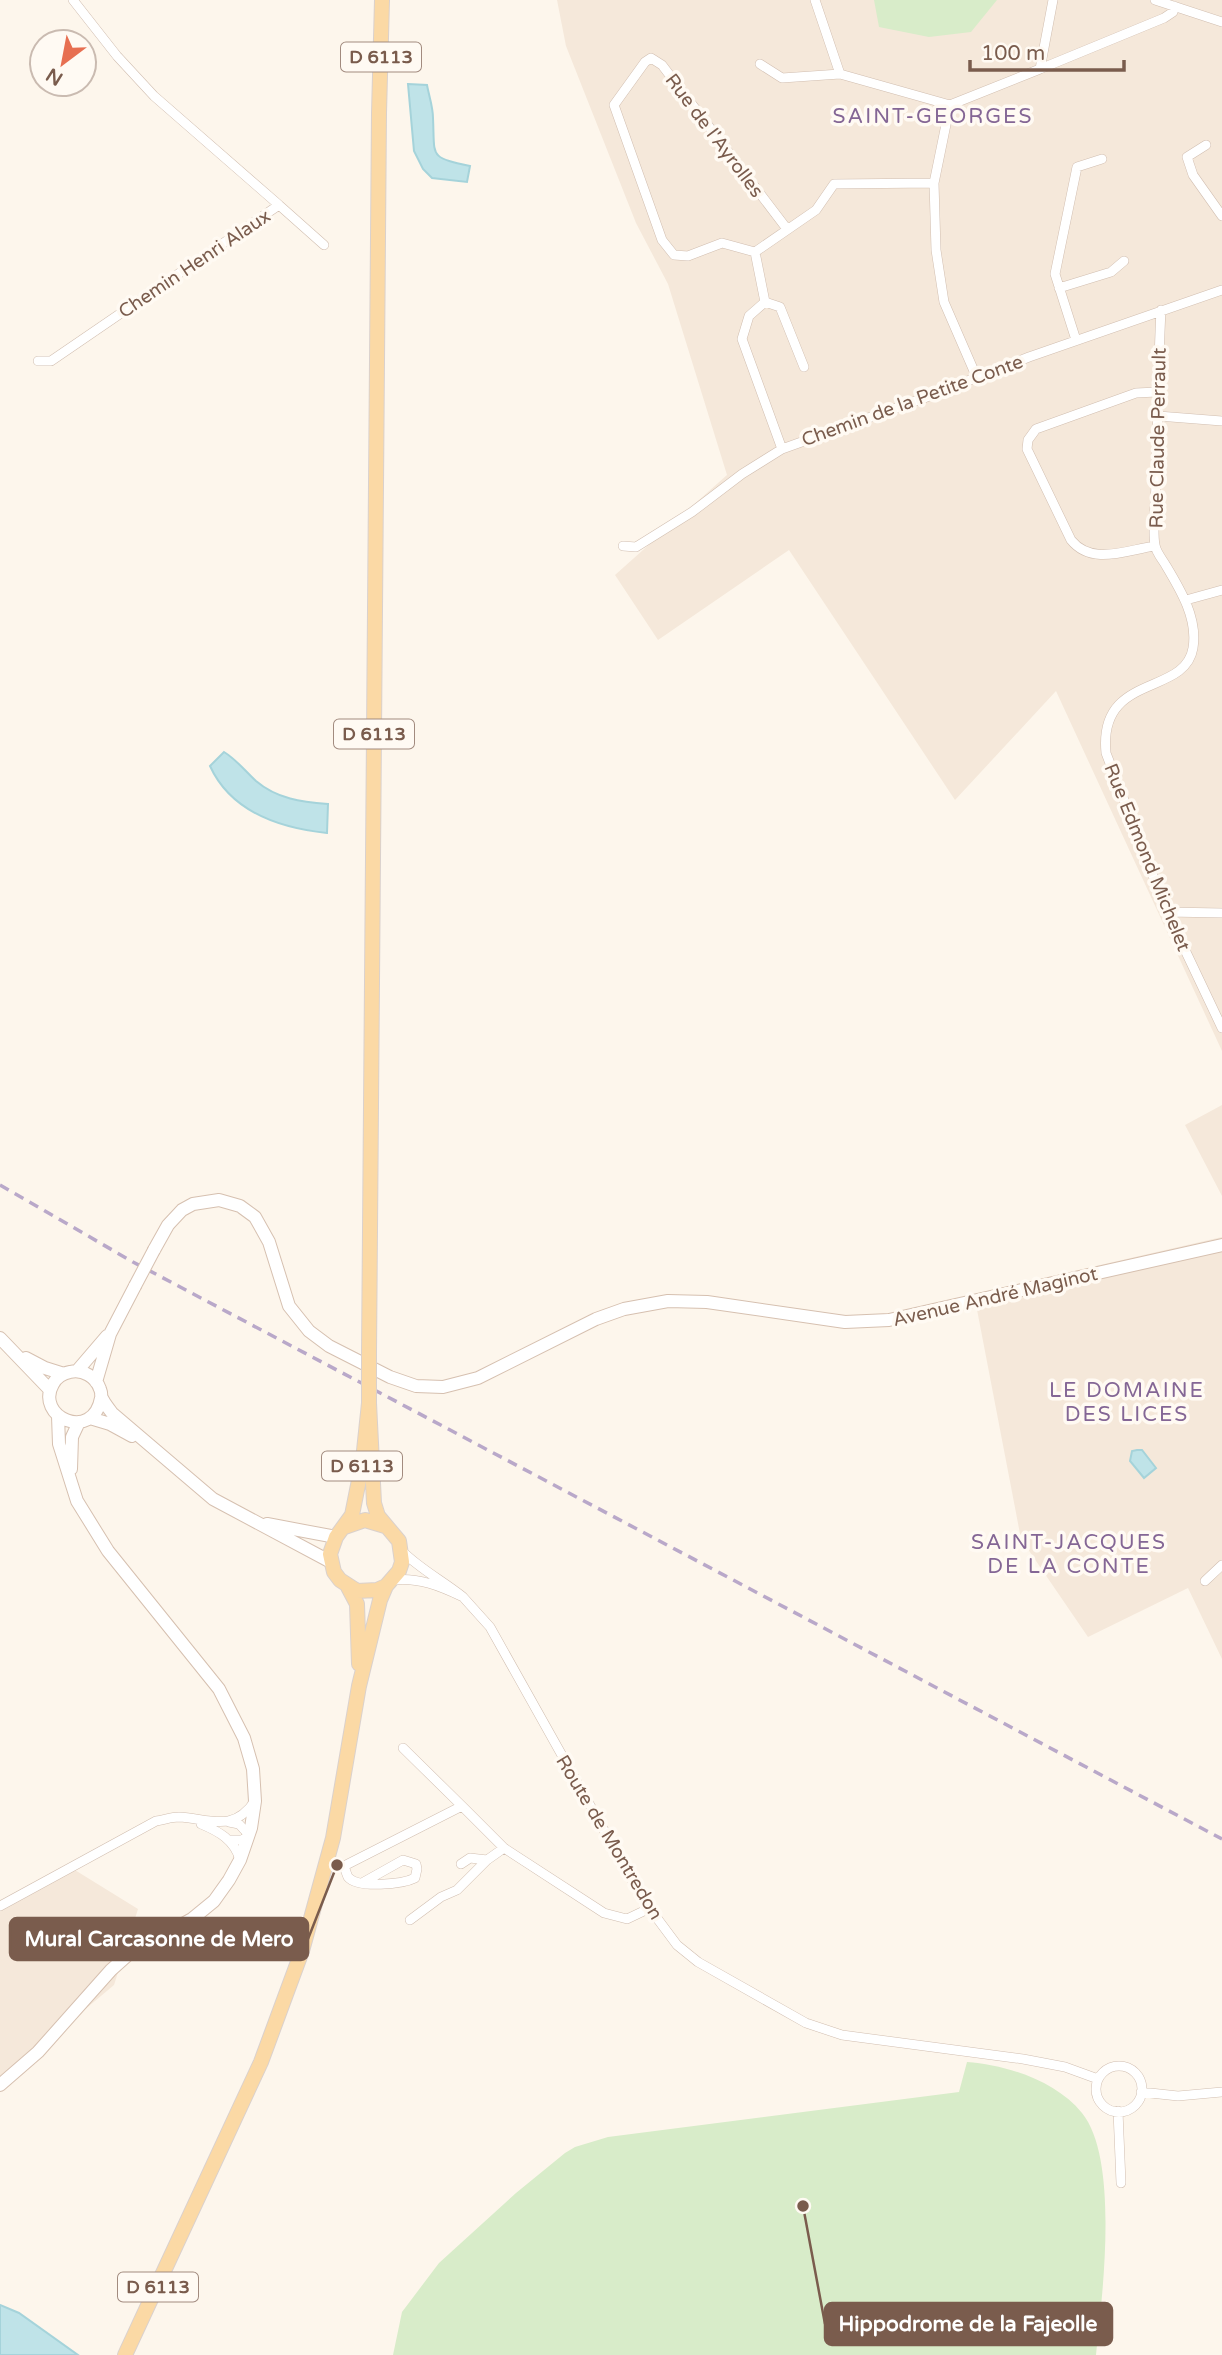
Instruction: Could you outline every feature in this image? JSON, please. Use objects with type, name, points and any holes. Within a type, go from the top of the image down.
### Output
[{"type":"main road","name":"D 6113","points":[[377,0],[379,113]]},
{"type":"main road","name":"D 6113","points":[[382,0],[369,1403],[374,1503],[384,1525]]},
{"type":"main road","name":"D 6113","points":[[340,1532],[352,1515],[361,1471],[369,1403]]},
{"type":"main road","points":[[365,1520],[384,1525],[399,1541],[402,1551],[402,1562],[390,1583],[368,1592],[348,1587],[334,1572],[331,1562],[332,1545],[340,1532],[365,1520]]},
{"type":"main road","name":"D 6113","points":[[125,2355],[261,2062],[302,1951],[333,1838],[359,1686],[380,1600],[390,1583]]},
{"type":"main road","name":"D 6113","points":[[348,1587],[357,1604],[359,1686]]},
{"type":"street","name":"Chemin Henri Alaux","points":[[38,361],[51,361],[279,205],[154,96],[117,56],[73,0]]},
{"type":"street","points":[[814,0],[840,74]]},
{"type":"street","points":[[1040,69],[1054,0]]},
{"type":"street","points":[[1155,0],[1222,22]]},
{"type":"street","points":[[760,64],[782,78],[840,74],[950,105],[1164,18],[1173,12],[1174,6]]},
{"type":"street","name":"Rue de l'Ayrolles","points":[[755,253],[722,243],[688,256],[674,255],[662,240],[614,105],[645,62],[651,58],[662,65],[787,229]]},
{"type":"street","points":[[950,105],[934,183],[936,250],[944,302],[977,378]]},
{"type":"street","points":[[1206,145],[1187,157],[1193,175],[1222,216]]},
{"type":"street","points":[[1076,340],[1055,274],[1077,167],[1102,159]]},
{"type":"street","points":[[765,302],[755,253],[820,205],[834,184],[934,183]]},
{"type":"street","points":[[279,205],[324,244]]},
{"type":"street","points":[[1059,288],[1111,272],[1124,261]]},
{"type":"street","name":"Chemin de la Petite Conte","points":[[623,546],[636,547],[692,512],[742,474],[782,449],[1076,340],[1222,290]]},
{"type":"street","points":[[765,302],[780,307],[804,367]]},
{"type":"street","points":[[765,302],[749,316],[742,339],[782,449]]},
{"type":"street","name":"Rue Claude Perrault","points":[[1161,310],[1155,546],[1186,600]]},
{"type":"street","points":[[1155,546],[1099,556],[1077,548],[1027,449],[1028,440],[1036,429],[1136,393],[1157,392]]},
{"type":"street","points":[[1158,416],[1222,421]]},
{"type":"street","points":[[1186,600],[1222,590]]},
{"type":"street","name":"Rue Edmond Michelet","points":[[1186,600],[1193,629],[1194,646],[1191,658],[1183,668],[1129,697],[1115,709],[1107,720],[1104,735],[1106,754],[1167,912],[1222,1028]]},
{"type":"street","points":[[1167,912],[1222,913]]},
{"type":"street","name":"Avenue André Maginot","points":[[110,1334],[168,1225],[192,1204],[219,1200],[240,1206],[255,1217],[269,1242],[289,1306],[309,1331],[329,1346],[390,1377],[416,1386],[443,1387],[478,1378],[596,1319],[624,1309],[668,1301],[707,1302],[845,1322],[889,1320],[1222,1245]]},
{"type":"street","points":[[77,1371],[110,1334]]},
{"type":"street","points":[[96,1382],[110,1334]]},
{"type":"street","points":[[0,1338],[50,1390]]},
{"type":"street","points":[[11,1349],[45,1368],[64,1374]]},
{"type":"street","points":[[71,1477],[64,1465],[59,1444],[58,1416],[51,1404],[50,1390],[58,1378],[77,1371],[85,1373],[96,1382],[101,1398],[112,1413],[213,1499],[331,1562]]},
{"type":"street","points":[[0,2085],[38,2053],[111,1970],[130,1954],[192,1919],[214,1900],[240,1860],[249,1835],[255,1801],[253,1769],[234,1714],[219,1689],[108,1551],[77,1500],[71,1477],[72,1437],[100,1406],[101,1398]]},
{"type":"street","points":[[58,1416],[72,1422],[85,1420],[110,1424],[141,1439]]},
{"type":"street","points":[[252,1521],[340,1532]]},
{"type":"street","name":"Route de Montredon","points":[[402,1551],[413,1562],[437,1576],[463,1597],[490,1628],[649,1909],[677,1945],[698,1962],[806,2023],[842,2035],[1023,2059],[1065,2067],[1098,2079]]},
{"type":"street","points":[[1205,1581],[1222,1566]]},
{"type":"street","points":[[390,1583],[406,1578],[438,1586],[463,1597]]},
{"type":"street","points":[[403,1748],[504,1848],[604,1913],[627,1919],[649,1909]]},
{"type":"street","points":[[229,1822],[255,1801]]},
{"type":"street","points":[[362,1883],[403,1860],[416,1864],[415,1878],[408,1882],[377,1885],[362,1883],[347,1876],[344,1866],[462,1807]]},
{"type":"street","points":[[0,1906],[156,1821],[176,1817],[229,1822],[239,1824],[249,1835]]},
{"type":"street","points":[[190,1819],[229,1840],[240,1860]]},
{"type":"street","points":[[229,1840],[242,1840],[249,1835]]},
{"type":"street","points":[[410,1920],[441,1897],[457,1891],[487,1860],[504,1848]]},
{"type":"street","points":[[461,1864],[470,1858],[487,1860]]},
{"type":"street","points":[[1121,2066],[1129,2068],[1138,2077],[1141,2092],[1133,2106],[1118,2111],[1108,2109],[1096,2094],[1098,2079],[1102,2073],[1112,2067],[1121,2066]]},
{"type":"street","points":[[1141,2092],[1178,2096],[1222,2092]]},
{"type":"street","points":[[1118,2111],[1121,2183]]},
{"type":"shaded area","points":[[557,0],[1222,0],[1222,1051],[1056,691],[955,800],[789,550],[658,640],[615,575],[727,475],[668,284],[636,223],[566,46]]},
{"type":"shaded area","points":[[1222,1105],[1222,1196],[1185,1125]]},
{"type":"shaded area","points":[[1222,1237],[1222,1659],[1188,1588],[1088,1637],[1021,1539],[974,1294]]},
{"type":"shaded area","points":[[70,1867],[138,1909],[114,1985],[0,2081],[0,1911]]},
{"type":"green space","points":[[874,0],[997,0],[971,32],[929,37],[879,27]]},
{"type":"green space","points":[[967,2062],[1014,2071],[1059,2092],[1082,2113],[1094,2135],[1101,2162],[1106,2230],[1096,2355],[393,2355],[402,2312],[439,2263],[516,2193],[575,2147],[608,2137],[959,2092]]},
{"type":"water","points":[[408,84],[427,85],[436,153],[447,160],[470,166],[467,182],[432,178],[423,169],[414,151]]},
{"type":"water","points":[[224,752],[272,792],[299,801],[328,804],[327,833],[274,822],[258,815],[230,795],[210,766]]},
{"type":"water","points":[[1142,1450],[1156,1468],[1144,1478],[1130,1461],[1132,1451]]},
{"type":"water","points":[[0,2305],[19,2313],[78,2355],[0,2355]]},
{"type":"railway","points":[[0,1185],[133,1262],[1222,1839]]},
{"type":"place","name":"Mural Carcasonne de Mero","points":[[337,1865]]},
{"type":"place","name":"Hippodrome de la Fajeolle","points":[[803,2206]]},
{"type":"district","name":"SAINT-GEORGES","points":[[933,116]]},
{"type":"district","name":"LE DOMAINE DES LICES","points":[[1127,1402]]},
{"type":"district","name":"SAINT-JACQUES DE LA CONTE","points":[[1069,1554]]}]
